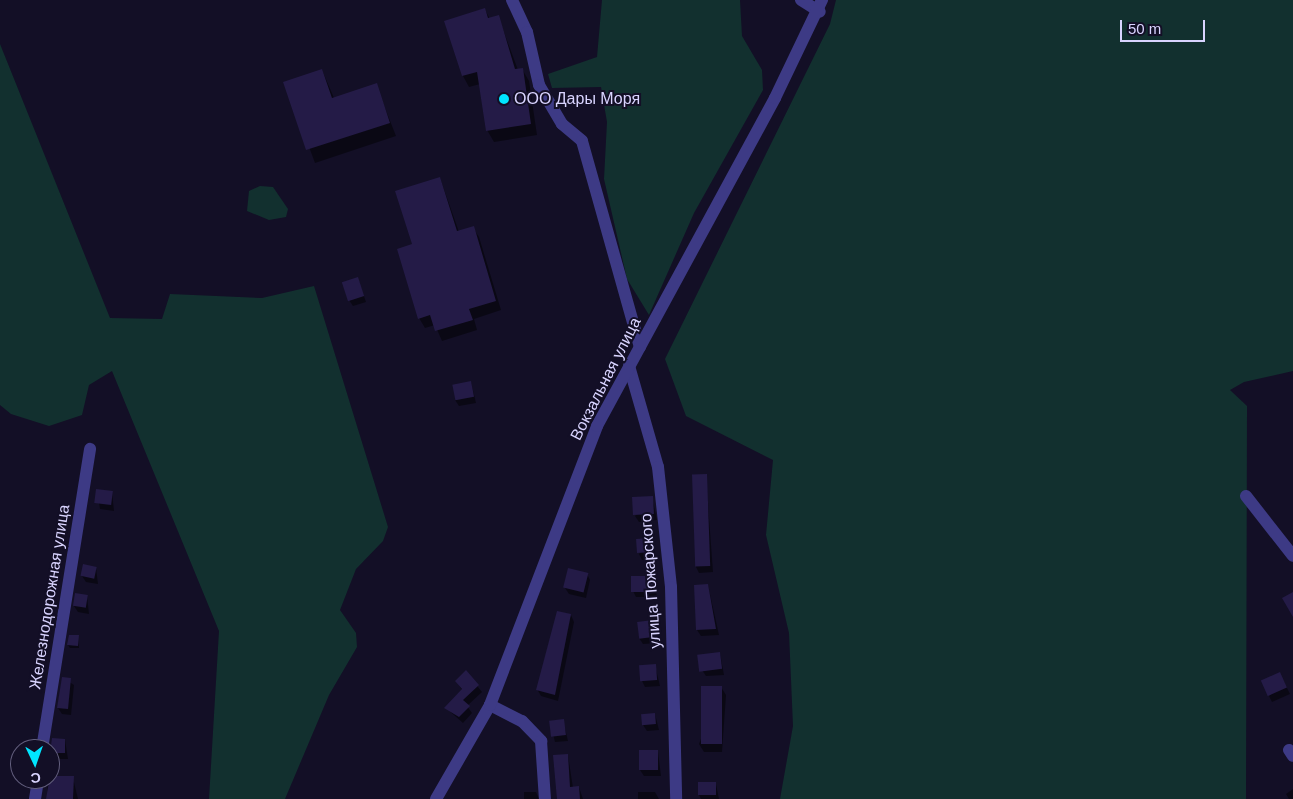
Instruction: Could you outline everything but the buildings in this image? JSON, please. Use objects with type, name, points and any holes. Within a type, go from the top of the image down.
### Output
[{"type":"street","points":[[512,0],[527,32],[539,85],[562,124],[582,141],[640,347]]},
{"type":"street","points":[[801,0],[821,6]]},
{"type":"street","name":"Вокзальная улица","points":[[436,799],[490,705],[597,426],[821,6]]},
{"type":"street","name":"улица Пожарского","points":[[629,366],[658,467],[671,587],[676,799]]},
{"type":"street","name":"Железнодорожная улица","points":[[44,739],[90,449]]},
{"type":"street","points":[[1246,496],[1293,556]]},
{"type":"street","points":[[490,705],[522,721],[541,741],[545,799]]},
{"type":"green space","points":[[602,0],[740,0],[742,36],[762,70],[763,90],[694,213],[649,315],[627,279],[604,179],[607,122],[601,87],[552,88],[548,74],[597,57]]},
{"type":"green space","points":[[836,0],[1293,0],[1293,371],[1244,382],[1230,390],[1247,406],[1246,799],[780,799],[793,726],[789,633],[766,535],[773,460],[686,416],[665,359],[830,24]]},
{"type":"green space","points":[[0,44],[110,318],[162,319],[170,294],[262,298],[314,286],[388,527],[383,541],[356,569],[340,610],[356,633],[357,647],[329,695],[285,799],[209,799],[219,631],[112,371],[89,385],[82,415],[49,426],[11,414],[0,405]]},
{"type":"green space","points":[[260,186],[273,187],[288,209],[286,217],[269,220],[247,211],[249,191]]},
{"type":"place","name":"ООО Дары Моря","points":[[504,99]]}]
